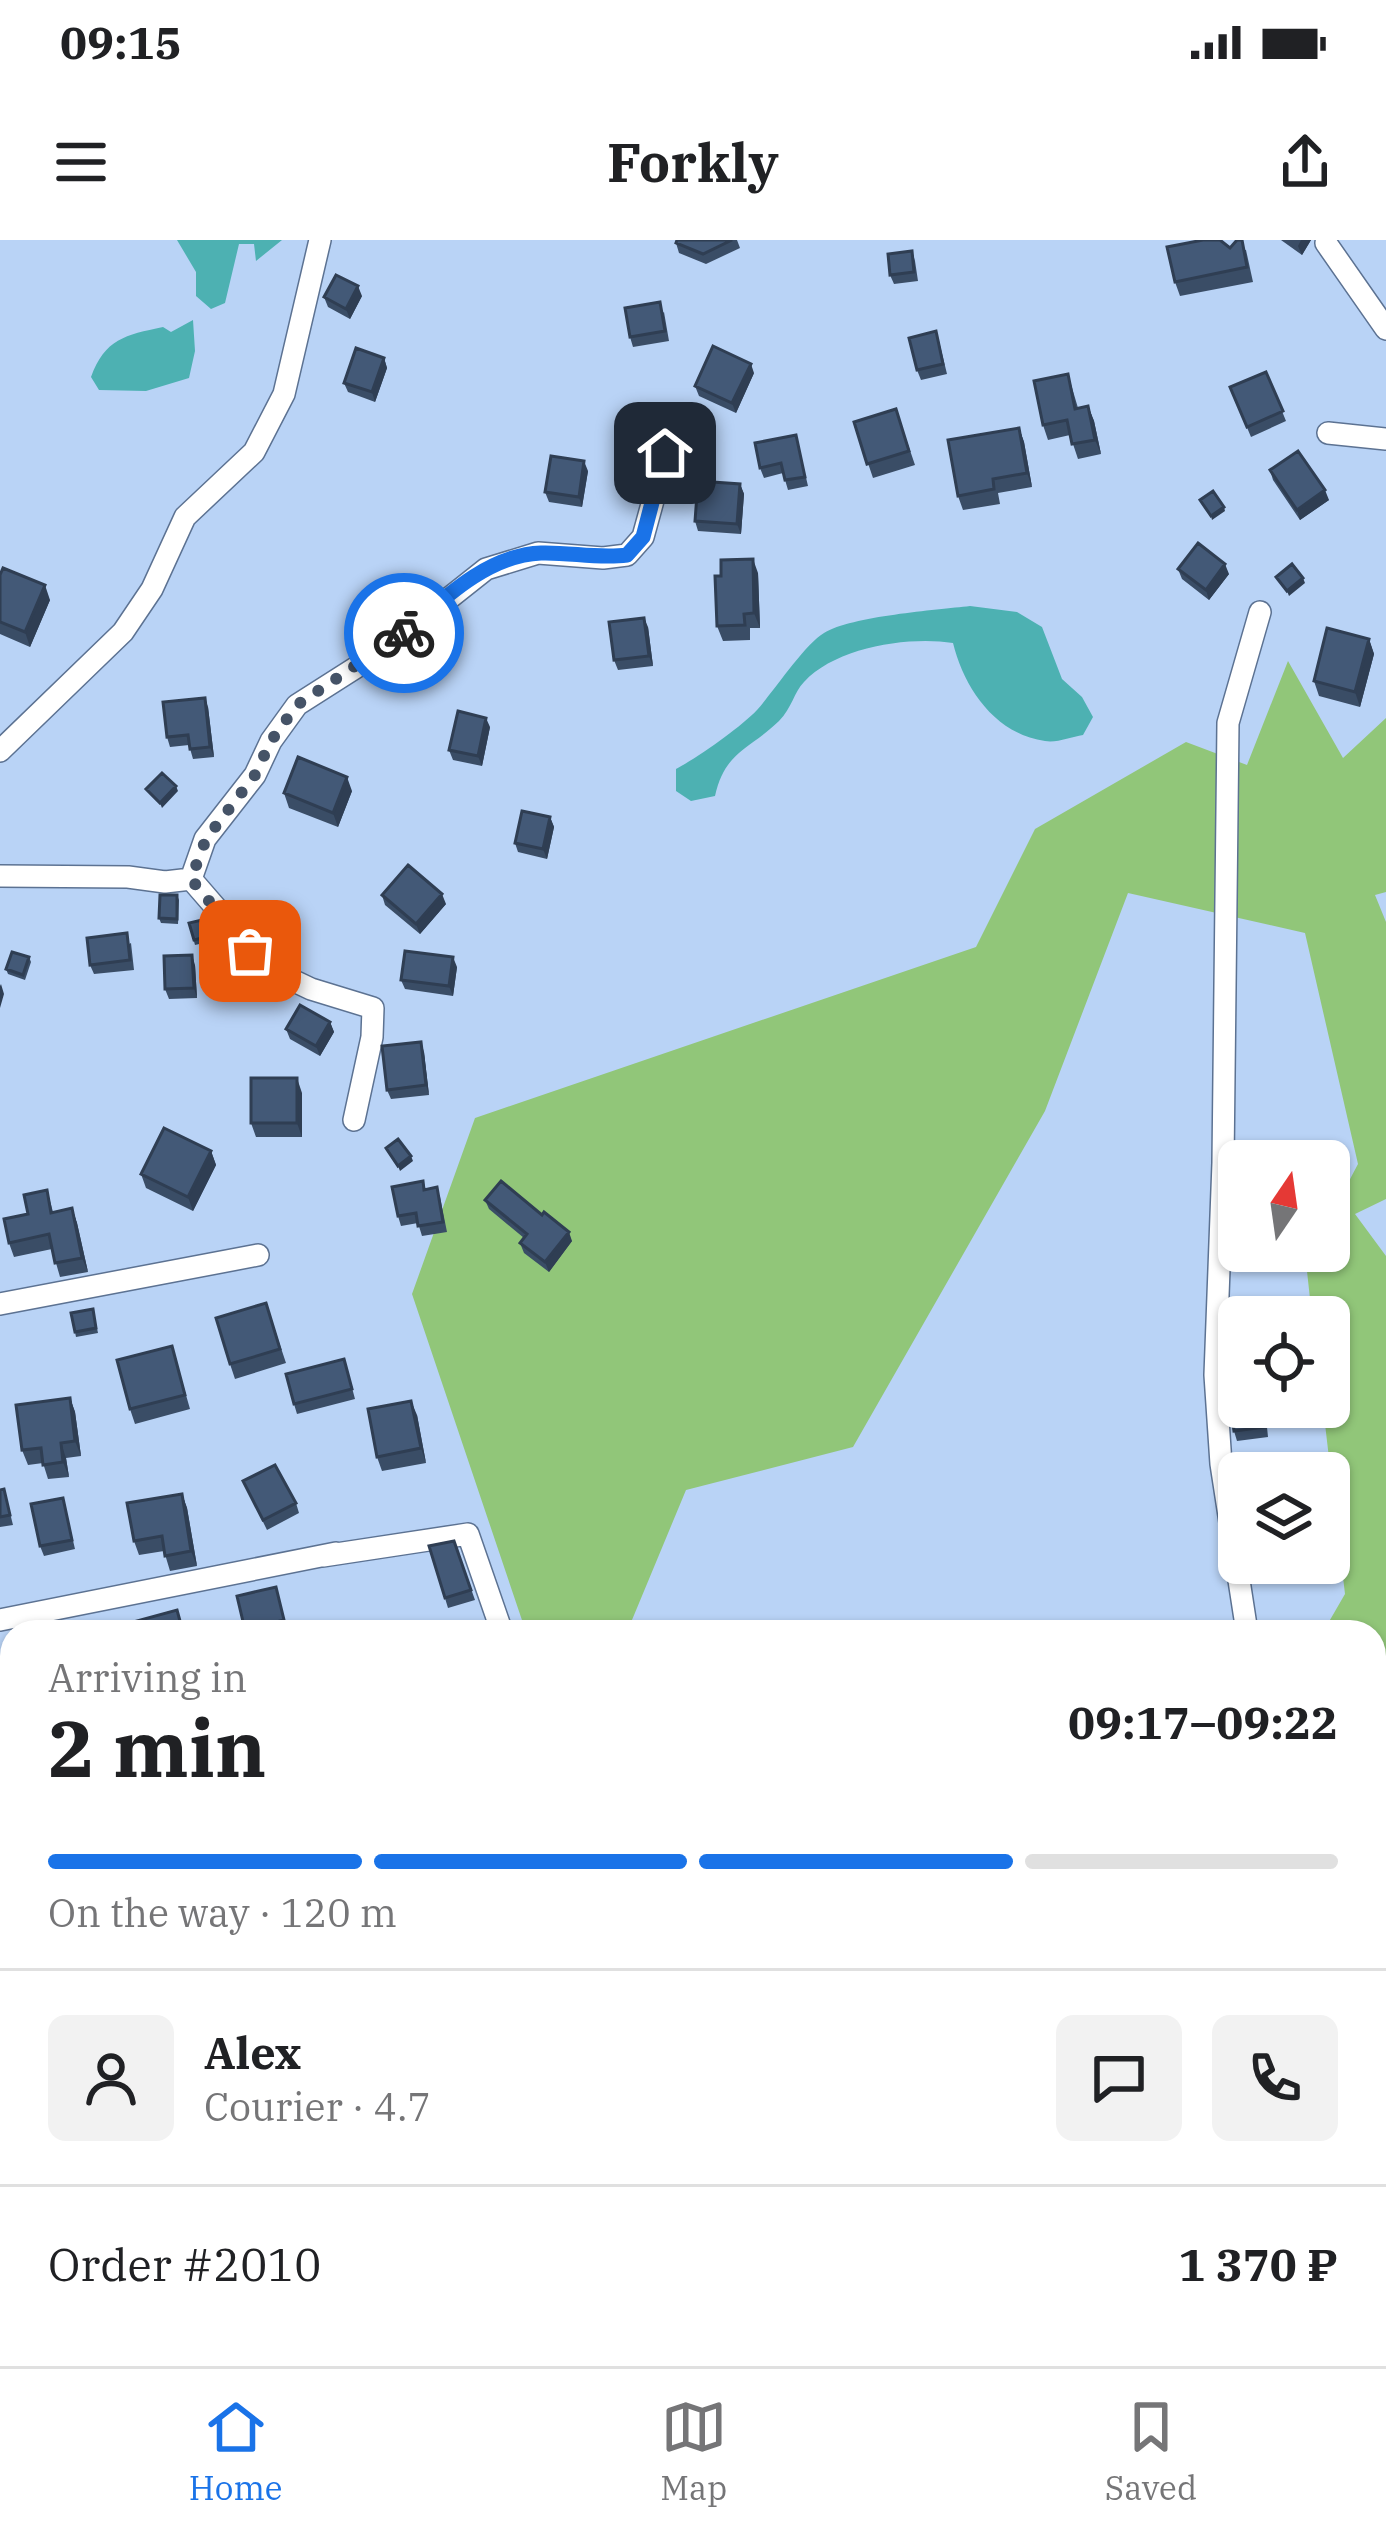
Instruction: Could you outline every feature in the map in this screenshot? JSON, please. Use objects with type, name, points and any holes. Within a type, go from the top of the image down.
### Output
[{"type":"street","points":[[0,751],[123,632],[152,590],[184,517],[254,452],[284,394],[320,240]]},
{"type":"street","points":[[1326,243],[1386,329]]},
{"type":"street","points":[[1328,433],[1386,439]]},
{"type":"street","points":[[191,879],[206,839],[255,775],[271,741],[297,705],[385,649],[486,569],[538,553],[627,555],[643,537],[665,453]]},
{"type":"street","points":[[1245,1620],[1221,1464],[1215,1375],[1228,723],[1260,612]]},
{"type":"street","points":[[0,876],[191,879]]},
{"type":"street","points":[[191,879],[269,969],[311,989],[373,1008],[372,1037],[354,1120]]},
{"type":"street","points":[[0,1304],[258,1255]]},
{"type":"street","points":[[9,1618],[330,1555],[468,1534],[498,1620]]},
{"type":"shaded area","points":[[177,240],[282,240],[256,261],[254,244],[239,244],[225,303],[211,309],[196,296],[196,272]]},
{"type":"shaded area","points":[[193,320],[195,351],[189,378],[146,391],[99,390],[91,377],[110,347],[127,336],[163,327],[171,332]]},
{"type":"shaded area","points":[[970,606],[1017,612],[1042,627],[1062,679],[1082,697],[1093,717],[1083,735],[1059,741],[1027,737],[984,706],[965,676],[953,643],[895,643],[854,652],[818,670],[801,686],[779,721],[732,760],[715,796],[691,801],[676,791],[676,769],[750,717],[824,633],[874,618]]},
{"type":"shaded area","points":[[1288,661],[1343,758],[1386,718],[1386,892],[1375,895],[1386,922],[1386,1199],[1355,1214],[1386,1256],[1386,1620],[1330,1620],[1345,1594],[1344,1584],[1350,1584],[1350,1452],[1328,1452],[1325,1428],[1350,1428],[1350,1296],[1310,1296],[1307,1272],[1350,1272],[1350,1179],[1358,1164],[1305,933],[1128,893],[1045,1111],[853,1447],[686,1490],[632,1620],[522,1620],[412,1294],[475,1118],[976,947],[1035,829],[1186,742],[1247,765]]},
{"type":"building","points":[[677,240],[732,240],[703,254]]},
{"type":"building","points":[[1220,240],[1230,248],[1242,240],[1247,267],[1175,282],[1167,247]]},
{"type":"building","points":[[912,251],[914,272],[890,275],[888,254]]},
{"type":"building","points":[[336,275],[358,286],[346,309],[324,297]]},
{"type":"building","points":[[660,302],[665,331],[630,337],[625,308]]},
{"type":"building","points":[[936,331],[943,364],[917,370],[909,338]]},
{"type":"building","points":[[713,346],[751,364],[732,403],[695,386]]},
{"type":"building","points":[[356,348],[384,358],[372,392],[344,383]]},
{"type":"building","points":[[1266,372],[1283,411],[1247,427],[1230,387]]},
{"type":"building","points":[[1068,374],[1075,409],[1088,406],[1095,440],[1072,444],[1067,420],[1043,425],[1034,381]]},
{"type":"building","points":[[896,409],[909,451],[867,464],[854,422]]},
{"type":"building","points":[[1019,428],[1027,473],[993,479],[994,489],[958,496],[948,440]]},
{"type":"building","points":[[796,435],[805,477],[785,480],[781,463],[760,468],[755,443]]},
{"type":"building","points":[[1298,451],[1325,490],[1297,510],[1270,470]]},
{"type":"building","points":[[551,456],[584,461],[579,497],[545,492]]},
{"type":"building","points":[[698,481],[740,484],[737,524],[695,521]]},
{"type":"building","points":[[1213,491],[1224,507],[1211,516],[1200,500]]},
{"type":"building","points":[[1198,543],[1225,564],[1206,590],[1178,569]]},
{"type":"building","points":[[753,559],[754,613],[744,614],[745,625],[717,626],[715,576],[721,576],[721,560]]},
{"type":"building","points":[[1292,564],[1303,578],[1287,591],[1276,577]]},
{"type":"building","points":[[3,568],[45,585],[25,632],[0,622]]},
{"type":"building","points":[[644,618],[649,656],[614,660],[609,622]]},
{"type":"building","points":[[1327,628],[1369,639],[1355,692],[1314,681]]},
{"type":"building","points":[[205,698],[210,747],[190,749],[188,735],[167,737],[163,702]]},
{"type":"building","points":[[458,711],[486,718],[478,756],[449,750]]},
{"type":"building","points":[[298,757],[347,777],[333,813],[284,793]]},
{"type":"building","points":[[162,773],[176,786],[160,803],[146,789]]},
{"type":"building","points":[[522,811],[550,817],[543,849],[515,843]]},
{"type":"building","points":[[408,865],[442,894],[416,924],[382,895]]},
{"type":"building","points":[[160,895],[177,895],[177,919],[159,918]]},
{"type":"building","points":[[206,919],[210,936],[194,940],[189,923]]},
{"type":"building","points":[[127,933],[130,960],[90,965],[87,938]]},
{"type":"building","points":[[405,951],[453,957],[449,986],[401,980]]},
{"type":"building","points":[[12,952],[29,957],[23,975],[6,969]]},
{"type":"building","points":[[192,955],[194,988],[165,989],[164,956]]},
{"type":"building","points":[[300,1005],[330,1022],[316,1046],[286,1029]]},
{"type":"building","points":[[421,1042],[426,1085],[387,1090],[382,1046]]},
{"type":"building","points":[[251,1078],[297,1078],[297,1123],[251,1123]]},
{"type":"building","points":[[164,1128],[211,1151],[188,1197],[141,1174]]},
{"type":"building","points":[[398,1139],[411,1156],[398,1166],[386,1148]]},
{"type":"building","points":[[423,1181],[424,1190],[437,1187],[443,1222],[418,1226],[416,1213],[398,1216],[392,1187]]},
{"type":"building","points":[[501,1181],[569,1232],[545,1262],[520,1243],[527,1234],[485,1200]]},
{"type":"building","points":[[47,1190],[51,1213],[72,1208],[82,1258],[55,1263],[49,1234],[9,1243],[4,1219],[28,1214],[24,1195]]},
{"type":"building","points":[[266,1303],[280,1349],[230,1364],[216,1318]]},
{"type":"building","points":[[93,1309],[96,1328],[75,1332],[71,1313]]},
{"type":"building","points":[[172,1346],[185,1395],[130,1409],[117,1360]]},
{"type":"building","points":[[344,1359],[352,1389],[294,1404],[286,1374]]},
{"type":"building","points":[[70,1398],[75,1441],[61,1443],[63,1462],[43,1465],[41,1448],[22,1450],[16,1405]]},
{"type":"building","points":[[411,1401],[421,1448],[377,1457],[368,1409]]},
{"type":"building","points":[[275,1465],[296,1503],[263,1520],[243,1481]]},
{"type":"building","points":[[4,1489],[10,1515],[0,1517],[0,1490]]},
{"type":"building","points":[[182,1494],[191,1551],[165,1556],[162,1536],[134,1541],[127,1503]]},
{"type":"building","points":[[63,1498],[72,1540],[40,1546],[31,1504]]},
{"type":"building","points":[[454,1541],[471,1590],[445,1598],[429,1546]]},
{"type":"building","points":[[276,1587],[284,1620],[243,1620],[237,1596]]},
{"type":"building","points":[[177,1610],[180,1620],[140,1620]]},
{"type":"way so far","points":[[250,951],[191,879],[206,839],[255,775],[271,741],[297,705],[404,633]]},
{"type":"route","points":[[404,633],[486,569],[514,557],[627,555],[643,537],[665,453]]}]
